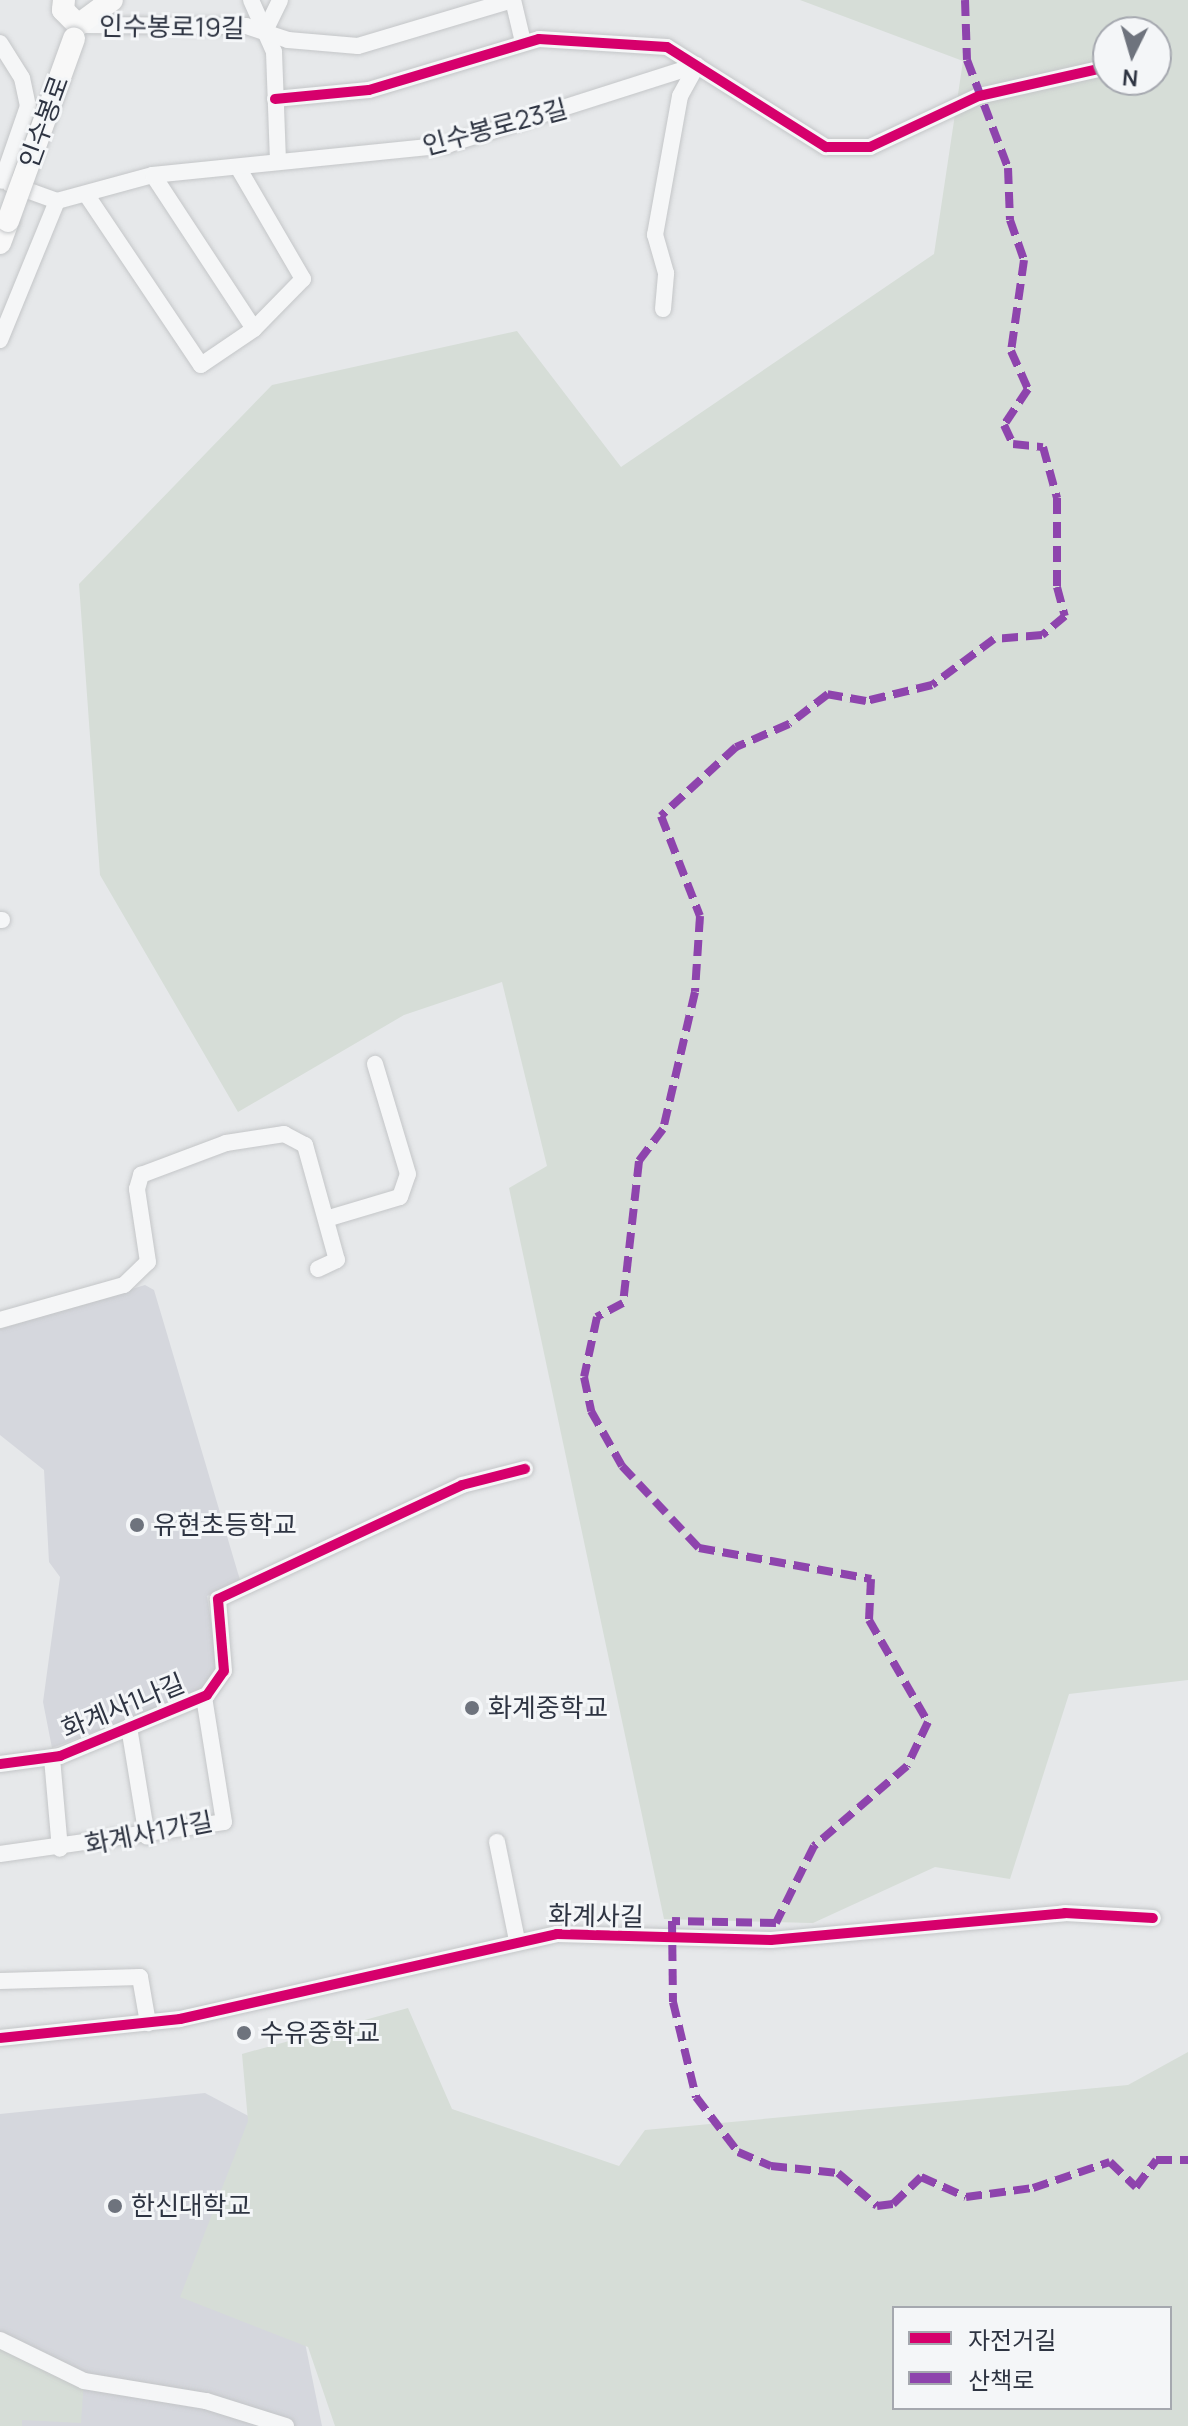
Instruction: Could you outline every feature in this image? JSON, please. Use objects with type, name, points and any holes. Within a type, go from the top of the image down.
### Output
[{"type":"main road","points":[[64,0],[63,10],[76,32],[112,0]]},
{"type":"main road","name":"인수봉로","points":[[0,243],[87,0]]},
{"type":"street","points":[[251,0],[274,52],[278,160]]},
{"type":"street","points":[[265,31],[280,0]]},
{"type":"street","name":"인수봉로19길","points":[[76,32],[265,31],[288,40],[358,46],[513,0]]},
{"type":"street","points":[[513,0],[523,42]]},
{"type":"street","points":[[275,99],[369,90],[523,42],[667,47],[826,147],[870,147],[979,96],[1092,71]]},
{"type":"street","points":[[0,43],[22,78],[28,106],[1,181],[57,201],[0,340]]},
{"type":"street","points":[[663,309],[666,273],[655,235],[680,96],[697,65]]},
{"type":"street","name":"인수봉로23길","points":[[57,201],[153,175],[239,169],[278,160],[447,145],[697,65]]},
{"type":"street","points":[[86,194],[201,365],[254,329],[303,279],[239,169]]},
{"type":"street","points":[[153,175],[254,329]]},
{"type":"street","points":[[326,1219],[400,1197],[408,1174],[375,1064]]},
{"type":"street","points":[[0,1320],[124,1285],[148,1262],[137,1189],[141,1175],[226,1143],[284,1134],[305,1145],[337,1260],[318,1269]]},
{"type":"street","name":"화계사1나길","points":[[0,1764],[52,1758],[204,1697],[224,1671],[218,1599],[462,1485],[525,1469]]},
{"type":"street","name":"화계사1가길","points":[[0,1854],[147,1837],[224,1822],[204,1697]]},
{"type":"street","name":"화계사1나길","points":[[129,1727],[147,1837]]},
{"type":"street","name":"화계사1나길","points":[[52,1758],[60,1849]]},
{"type":"street","points":[[497,1842],[517,1940]]},
{"type":"street","name":"화계사길","points":[[0,2038],[148,2023],[517,1940],[557,1934],[771,1940],[1065,1913],[1153,1918]]},
{"type":"street","points":[[0,1981],[140,1977],[148,2023]]},
{"type":"street","points":[[0,2340],[84,2381],[206,2401],[286,2426]]},
{"type":"shaded area","points":[[800,0],[1188,0],[1188,1680],[1069,1694],[1010,1879],[935,1867],[813,1923],[664,1919],[509,1188],[547,1166],[502,982],[404,1015],[238,1112],[100,875],[79,584],[272,385],[517,331],[621,467],[934,254],[963,61]]},
{"type":"shaded area","name":"유현초등학교","points":[[145,1285],[154,1290],[240,1580],[207,1596],[219,1670],[201,1691],[52,1748],[43,1702],[60,1577],[49,1562],[44,1470],[0,1435],[0,1329]]},
{"type":"shaded area","points":[[408,2008],[452,2109],[619,2166],[645,2130],[1128,2085],[1188,2052],[1188,2426],[335,2426],[308,2347],[180,2297],[248,2121],[242,2054]]},
{"type":"shaded area","name":"한신대학교","points":[[205,2093],[260,2122],[322,2426],[0,2426],[0,2114]]},
{"type":"shaded area","points":[[0,2340],[84,2381],[81,2423],[22,2420],[22,2426],[0,2426]]},
{"type":"marked path","points":[[965,0],[967,60],[1008,168],[1010,220],[1024,260],[1011,351],[1028,389],[1004,425],[1013,444],[1043,447],[1057,498],[1057,587],[1065,616],[1042,635],[994,639],[932,685],[866,701],[828,694],[789,724],[736,747],[661,816],[700,916],[695,992],[663,1129],[639,1161],[623,1303],[597,1317],[584,1377],[591,1411],[622,1466],[699,1548],[871,1579],[869,1620],[928,1722],[907,1766],[814,1846],[776,1923],[672,1921],[673,2002],[696,2097],[738,2152],[771,2166],[838,2173],[877,2206],[893,2204],[921,2177],[966,2197],[1033,2188],[1110,2162],[1136,2187],[1156,2160],[1188,2160]]},
{"type":"cycle path","points":[[275,99],[369,90],[539,39],[667,47],[826,147],[870,147],[979,96],[1092,71]]},
{"type":"cycle path","points":[[0,1764],[60,1756],[207,1695],[224,1671],[218,1599],[462,1485],[525,1469]]},
{"type":"cycle path","points":[[0,2038],[180,2019],[557,1934],[771,1940],[1065,1913],[1153,1918]]},
{"type":"place","name":"유현초등학교","points":[[137,1525]]},
{"type":"place","name":"화계중학교","points":[[472,1708]]},
{"type":"place","name":"수유중학교","points":[[244,2033]]},
{"type":"place","name":"한신대학교","points":[[115,2206]]}]
